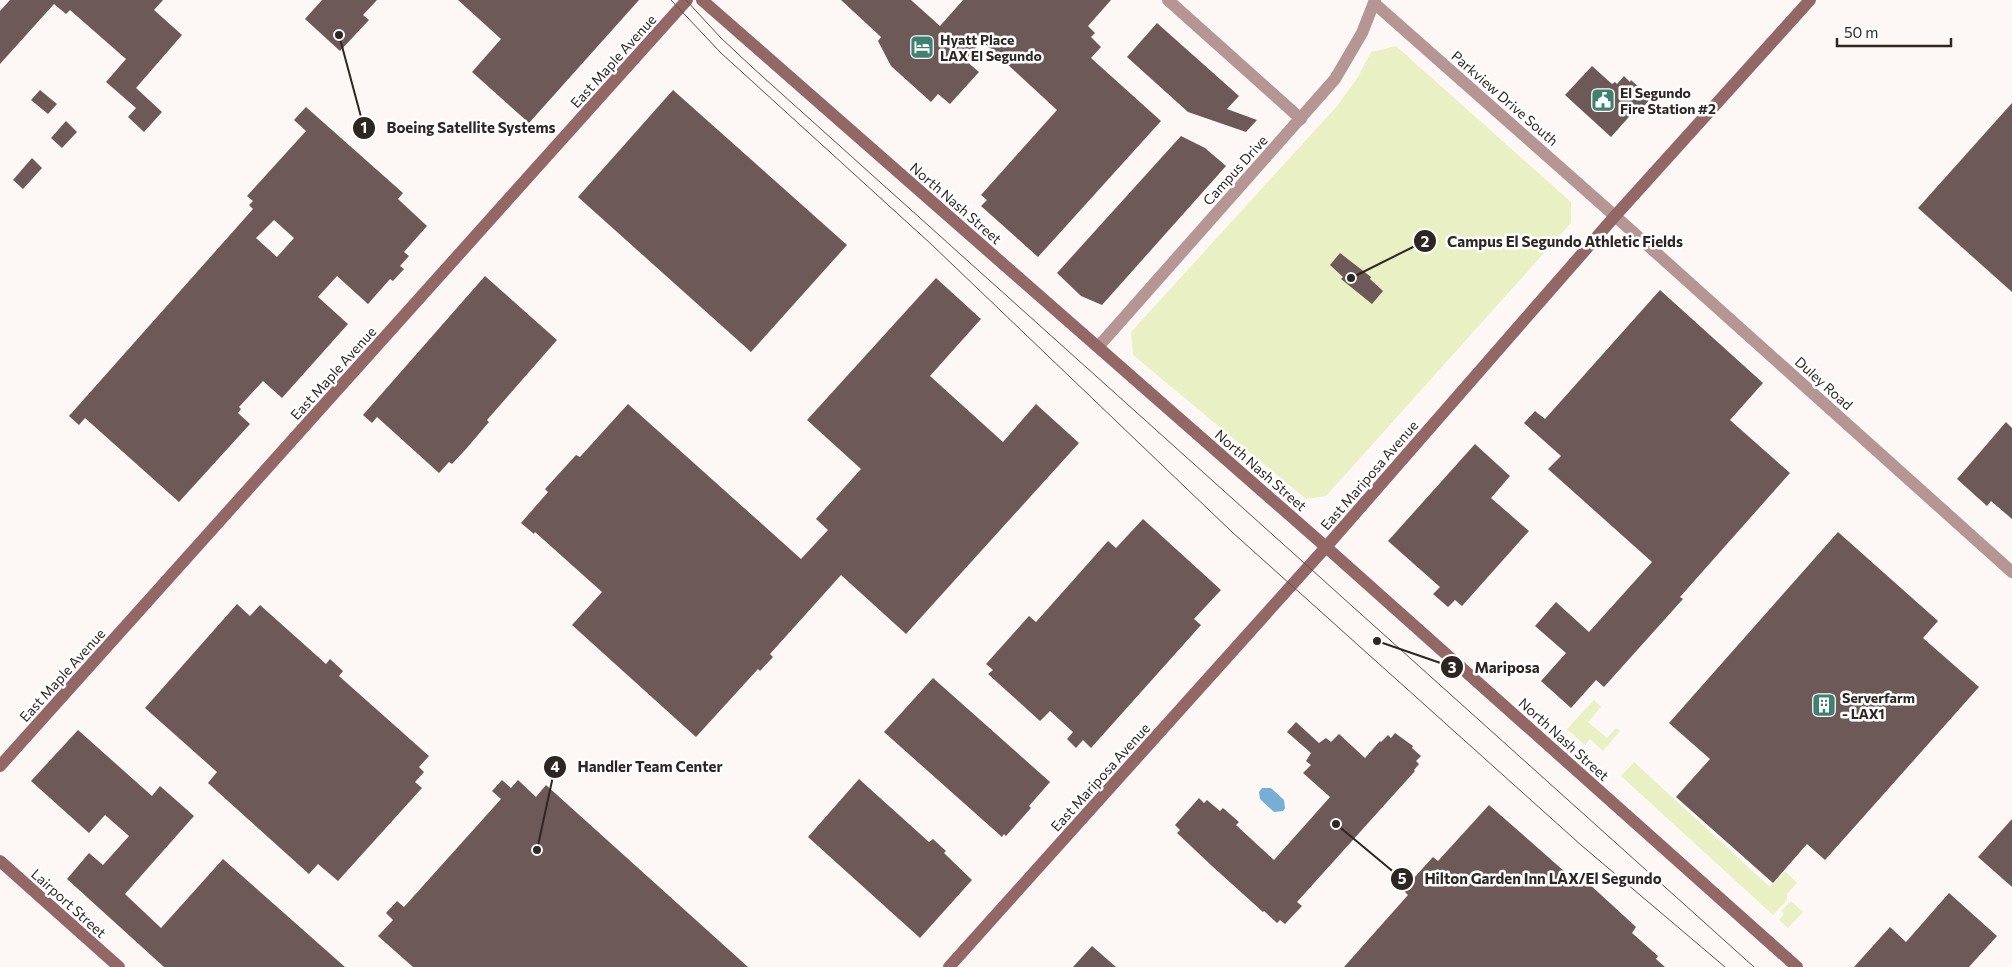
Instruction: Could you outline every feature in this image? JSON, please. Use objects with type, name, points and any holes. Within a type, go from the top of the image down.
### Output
[{"type":"street","name":"East Maple Avenue","points":[[0,766],[687,0]]},
{"type":"street","name":"North Nash Street","points":[[702,0],[1326,547],[1797,967]]},
{"type":"street","points":[[1168,0],[1301,119]]},
{"type":"street","name":"East Mariposa Avenue","points":[[949,967],[1326,547],[1615,216],[1810,0]]},
{"type":"street","name":"Campus Drive","points":[[1098,347],[1301,119],[1340,72],[1362,33],[1374,2]]},
{"type":"street","name":"Parkview Drive South","points":[[1374,2],[1615,216]]},
{"type":"street","name":"Duley Road","points":[[1615,216],[2012,572]]},
{"type":"street","name":"Lairport Street","points":[[0,861],[119,967]]},
{"type":"green space","points":[[1396,46],[1571,202],[1571,223],[1326,496],[1306,499],[1133,355],[1131,332],[1337,106],[1358,77],[1371,52]]},
{"type":"green space","points":[[1594,700],[1601,707],[1588,722],[1607,738],[1616,728],[1620,731],[1603,751],[1590,739],[1585,745],[1567,729]]},
{"type":"green space","points":[[1634,762],[1770,887],[1785,871],[1797,883],[1787,894],[1787,900],[1773,915],[1621,776]]},
{"type":"green space","points":[[1791,901],[1803,912],[1788,928],[1779,920],[1784,914],[1781,911]]},
{"type":"water","points":[[1262,788],[1271,788],[1284,800],[1285,808],[1283,811],[1274,812],[1260,799],[1259,792]]},
{"type":"building","points":[[10,0],[163,0],[154,10],[182,35],[136,88],[162,112],[144,132],[128,117],[136,108],[106,82],[126,59],[70,10],[66,14],[54,4],[0,64],[0,11]]},
{"type":"building","points":[[322,0],[377,0],[363,15],[369,20],[340,51],[305,19]]},
{"type":"building","points":[[458,0],[639,0],[529,123],[472,72],[501,39]]},
{"type":"building","points":[[841,0],[911,0],[940,26],[963,0],[1111,0],[1088,26],[1095,33],[1091,37],[1101,47],[1091,58],[1161,121],[1038,257],[981,206],[987,200],[981,195],[1057,110],[982,41],[965,60],[979,72],[950,104],[938,94],[931,102],[891,66],[878,41],[881,37]]},
{"type":"building","points":[[1157,23],[1239,96],[1227,109],[1257,120],[1246,132],[1188,112],[1127,57]]},
{"type":"building","name":"El Segundo Fire Station #2","points":[[1592,66],[1612,84],[1615,82],[1617,84],[1624,76],[1651,98],[1639,112],[1636,109],[1611,137],[1565,95]]},
{"type":"building","points":[[40,90],[57,104],[48,114],[31,100]]},
{"type":"building","points":[[673,90],[847,245],[751,352],[578,197]]},
{"type":"building","points":[[2012,103],[2012,292],[1918,208]]},
{"type":"building","points":[[306,107],[403,193],[398,199],[427,226],[404,252],[409,256],[400,266],[404,269],[393,281],[390,279],[368,304],[337,276],[318,297],[348,324],[282,398],[263,381],[239,407],[241,409],[238,413],[250,424],[179,502],[85,418],[79,425],[69,416],[253,209],[249,205],[253,201],[247,196],[306,131],[294,120]],"holes":[[[274,220],[294,238],[277,257],[256,238]]]},
{"type":"building","points":[[66,121],[77,132],[62,148],[51,138]]},
{"type":"building","points":[[1181,136],[1205,148],[1226,166],[1102,305],[1081,296],[1057,273]]},
{"type":"building","points":[[32,158],[42,168],[23,189],[13,180]]},
{"type":"building","points":[[1340,253],[1371,277],[1370,279],[1383,291],[1372,304],[1341,279],[1343,277],[1330,265]]},
{"type":"building","points":[[485,276],[557,340],[487,420],[489,422],[466,449],[452,464],[449,462],[439,473],[377,417],[372,423],[363,415]]},
{"type":"building","points":[[936,278],[981,319],[930,376],[1003,442],[1036,404],[1079,443],[906,634],[841,575],[770,654],[773,657],[760,671],[758,669],[696,737],[572,625],[602,592],[535,532],[534,534],[521,523],[548,492],[545,489],[576,455],[580,457],[628,404],[801,559],[828,530],[816,519],[861,469],[807,420]]},
{"type":"building","points":[[1660,290],[1763,383],[1730,420],[1790,473],[1680,597],[1683,599],[1604,687],[1596,680],[1571,708],[1541,681],[1566,653],[1535,626],[1556,602],[1589,632],[1652,562],[1548,469],[1561,456],[1524,423],[1535,411],[1545,419]]},
{"type":"building","points":[[2006,422],[2012,428],[2012,519],[1991,501],[1987,506],[1957,479]]},
{"type":"building","points":[[1475,444],[1510,476],[1491,498],[1529,531],[1462,606],[1455,600],[1448,607],[1433,594],[1440,587],[1388,541]]},
{"type":"building","points":[[1143,519],[1221,590],[1194,619],[1201,625],[1091,748],[1083,740],[1076,748],[1067,739],[1073,732],[1050,711],[1040,721],[988,674],[993,670],[986,664],[1029,616],[1036,622],[1108,541],[1116,548]]},
{"type":"building","name":"Serverfarm - LAX1","points":[[1838,532],[1938,621],[1923,638],[1979,687],[1825,860],[1807,844],[1773,883],[1676,797],[1710,759],[1669,723]]},
{"type":"building","points":[[237,604],[250,616],[260,605],[326,664],[330,659],[343,671],[339,676],[429,756],[419,767],[424,772],[415,782],[422,788],[338,881],[318,864],[309,874],[208,783],[217,772],[145,708]]},
{"type":"building","points":[[933,678],[1050,782],[1029,806],[1031,808],[1006,836],[1004,834],[1002,837],[884,732]]},
{"type":"building","points":[[1296,722],[1319,743],[1326,738],[1331,742],[1339,734],[1365,758],[1380,741],[1388,735],[1391,738],[1395,733],[1413,746],[1412,748],[1421,756],[1416,761],[1419,764],[1415,771],[1297,902],[1302,906],[1285,924],[1280,920],[1277,923],[1263,912],[1177,833],[1180,830],[1175,825],[1199,798],[1204,803],[1207,800],[1220,811],[1223,808],[1239,822],[1236,825],[1274,860],[1330,797],[1303,773],[1311,765],[1306,761],[1311,753],[1287,732]]},
{"type":"building","points":[[78,730],[152,796],[160,786],[194,816],[125,894],[161,928],[223,859],[345,967],[164,967],[67,879],[89,853],[103,865],[129,836],[105,815],[89,833],[31,781]]},
{"type":"building","points":[[859,779],[929,842],[933,839],[946,851],[944,853],[972,880],[920,938],[808,837]]},
{"type":"building","points":[[502,780],[511,788],[518,780],[536,797],[546,785],[748,967],[413,967],[378,936],[393,920],[386,913],[397,901],[404,907],[501,799],[492,791]]},
{"type":"building","points":[[1489,805],[1582,887],[1587,882],[1636,927],[1632,933],[1658,956],[1656,959],[1665,967],[1344,967],[1408,895],[1403,890],[1433,857],[1438,861]]},
{"type":"building","points":[[2012,819],[2012,887],[1978,857]]},
{"type":"building","points":[[1949,893],[1997,936],[1969,967],[1854,967],[1890,927],[1906,942]]},
{"type":"building","points":[[1092,946],[1116,967],[1073,967]]},
{"type":"tram line","points":[[671,0],[721,53],[931,244],[1232,532],[1581,845],[1725,967]]},
{"type":"tram line","points":[[686,0],[720,37],[753,68],[1754,967]]},
{"type":"place","name":"Boeing Satellite Systems","points":[[339,35]]},
{"type":"place","name":"Hyatt Place LAX El Segundo","points":[[922,47]]},
{"type":"place","name":"El Segundo Fire Station #2","points":[[1603,100]]},
{"type":"place","name":"Campus El Segundo Athletic Fields","points":[[1351,278]]},
{"type":"place","name":"Mariposa","points":[[1377,641]]},
{"type":"place","name":"Serverfarm - LAX1","points":[[1824,705]]},
{"type":"place","name":"Hilton Garden Inn LAX/El Segundo","points":[[1336,824]]},
{"type":"place","name":"Handler Team Center","points":[[537,850]]}]
